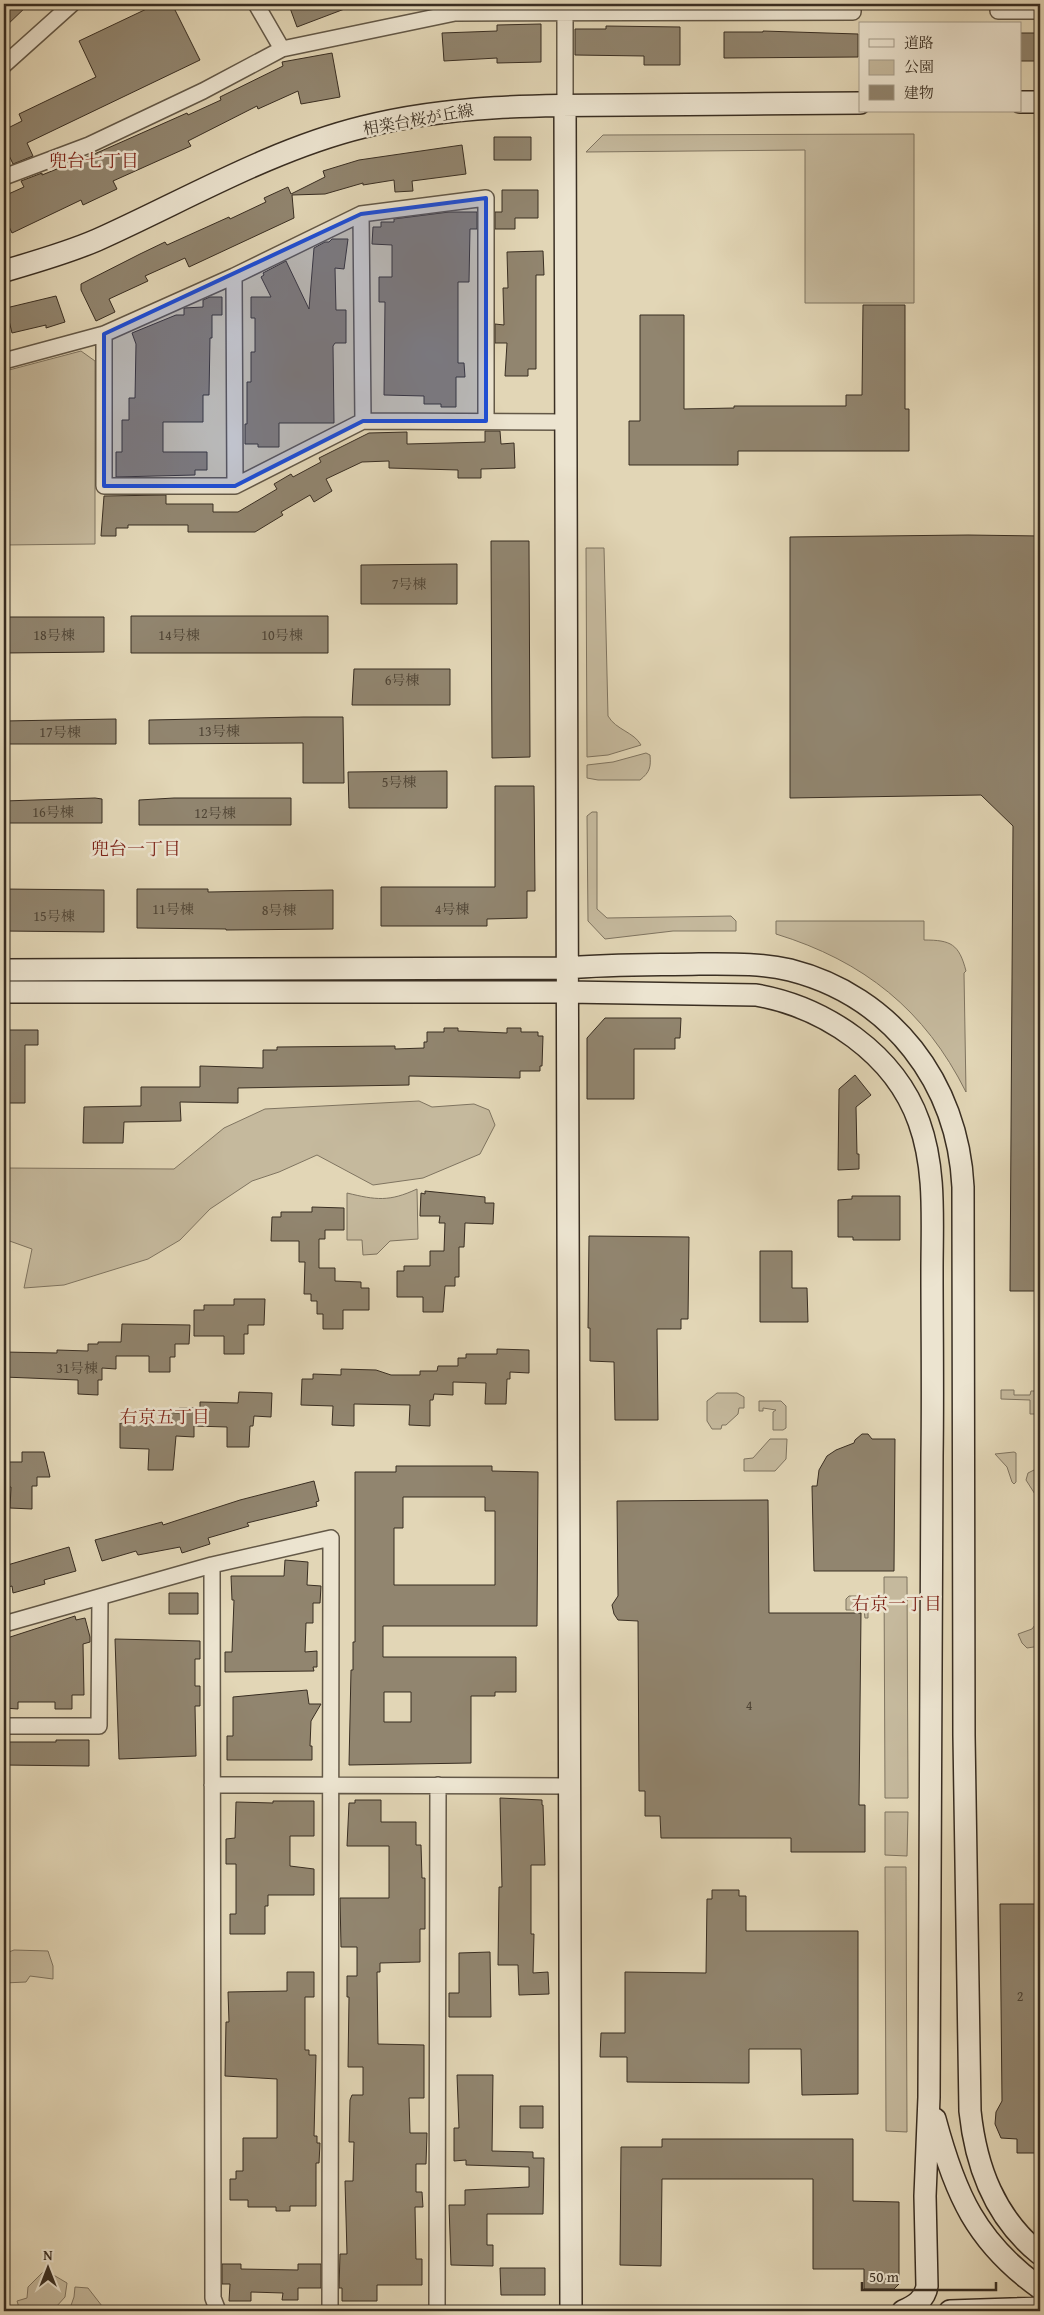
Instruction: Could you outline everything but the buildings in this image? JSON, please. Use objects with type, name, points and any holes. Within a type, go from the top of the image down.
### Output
[{"type":"street","points":[[4,65],[72,4]]},
{"type":"street","points":[[256,4],[282,49]]},
{"type":"street","points":[[4,177],[89,145],[203,91],[282,49],[455,13],[565,9],[853,12],[853,4]]},
{"type":"street","points":[[565,9],[568,1786],[571,2311]]},
{"type":"street","points":[[998,13],[1040,11]]},
{"type":"street","points":[[1022,102],[1040,102]]},
{"type":"street","name":"相楽台桜が丘線","points":[[4,271],[40,261],[94,241],[295,148],[363,127],[432,114],[484,107],[859,104]]},
{"type":"street","points":[[4,361],[104,334],[234,276],[361,214],[486,198],[486,421]]},
{"type":"street","points":[[361,214],[363,421]]},
{"type":"street","points":[[234,276],[235,486]]},
{"type":"street","points":[[104,334],[104,486],[235,486],[363,421],[566,422]]},
{"type":"street","points":[[4,970],[567,968],[613,964],[742,963],[789,970],[817,979],[857,999],[881,1015],[893,1027],[924,1066],[950,1113],[962,1163],[964,1744],[972,2138],[991,2195],[1006,2220],[1025,2242],[1040,2254]]},
{"type":"street","points":[[4,992],[567,992],[756,996],[776,999],[798,1006],[846,1032],[875,1056],[901,1088],[919,1120],[929,1158],[931,1180],[933,1410],[929,2097],[925,2196],[927,2286],[924,2296],[903,2311]]},
{"type":"street","points":[[4,1624],[212,1565],[332,1538],[330,2311]]},
{"type":"street","points":[[212,1565],[213,2298],[218,2311]]},
{"type":"street","points":[[4,1726],[99,1726],[100,1598]]},
{"type":"street","points":[[212,1785],[568,1786]]},
{"type":"street","points":[[437,2311],[438,1785]]},
{"type":"street","points":[[929,2097],[945,2158],[965,2206],[1001,2256],[1040,2288]]},
{"type":"street","points":[[950,2311],[1040,2308]]},
{"type":"highlighted area","points":[[486,198],[486,421],[363,421],[235,486],[104,486],[104,334],[361,214]]},
{"type":"green space","points":[[914,134],[914,303],[805,303],[805,150],[586,152],[603,135]]},
{"type":"green space","points":[[81,351],[95,361],[95,544],[4,545],[4,376],[9,370]]},
{"type":"green space","points":[[586,548],[604,548],[608,716],[611,721],[634,737],[641,745],[608,755],[587,757]]},
{"type":"green space","points":[[646,753],[650,755],[650,766],[648,772],[640,780],[598,780],[587,778],[587,765],[613,762]]},
{"type":"green space","points":[[592,812],[597,812],[597,909],[607,918],[731,916],[736,921],[736,931],[673,931],[605,939],[588,921],[587,816]]},
{"type":"green space","points":[[776,921],[924,921],[924,940],[941,941],[957,949],[966,971],[964,973],[966,1092],[950,1063],[931,1037],[911,1013],[889,992],[864,974],[837,959],[808,945],[776,934]]},
{"type":"green space","points":[[419,1101],[432,1107],[474,1104],[489,1110],[495,1125],[480,1154],[423,1178],[373,1185],[317,1155],[279,1172],[252,1181],[210,1209],[180,1240],[148,1259],[64,1285],[24,1288],[32,1249],[4,1239],[4,1168],[174,1169],[224,1128],[265,1109]]},
{"type":"green space","points":[[417,1189],[418,1239],[390,1241],[377,1254],[363,1255],[362,1240],[347,1240],[347,1193],[366,1197],[390,1198]]},
{"type":"green space","points":[[1001,1390],[1014,1390],[1014,1395],[1030,1395],[1031,1391],[1040,1391],[1040,1414],[1030,1414],[1030,1400],[1001,1399]]},
{"type":"green space","points":[[717,1393],[737,1393],[744,1397],[744,1408],[739,1408],[738,1414],[726,1425],[722,1425],[721,1429],[712,1429],[707,1421],[707,1401]]},
{"type":"green space","points":[[759,1401],[781,1401],[786,1406],[786,1428],[783,1430],[773,1430],[773,1412],[776,1410],[763,1408],[763,1411],[759,1411]]},
{"type":"green space","points":[[770,1439],[787,1439],[786,1459],[775,1471],[744,1471],[744,1459],[753,1458]]},
{"type":"green space","points":[[1016,1453],[1016,1482],[1014,1484],[1007,1467],[995,1454]]},
{"type":"green space","points":[[1034,1470],[1040,1471],[1040,1502],[1026,1480],[1028,1473]]},
{"type":"green space","points":[[884,1577],[907,1577],[908,1798],[885,1798]]},
{"type":"green space","points":[[849,1596],[860,1596],[868,1604],[868,1618],[865,1618],[864,1610],[846,1610],[846,1599]]},
{"type":"green space","points":[[1040,1618],[1040,1646],[1027,1648],[1022,1643],[1018,1634],[1032,1629]]},
{"type":"green space","points":[[885,1812],[908,1812],[907,1856],[885,1855]]},
{"type":"green space","points":[[885,1867],[906,1867],[907,2132],[886,2131]]},
{"type":"green space","points":[[14,1950],[48,1951],[53,1966],[53,1979],[30,1976],[26,1982],[4,1983],[4,1954]]},
{"type":"green space","points":[[45,2270],[67,2283],[65,2297],[56,2307],[57,2311],[20,2311],[17,2301],[27,2298],[28,2287]]},
{"type":"green space","points":[[75,2287],[88,2288],[102,2306],[103,2311],[69,2311]]},
{"type":"district","name":"兜台七丁目","points":[[94,161]]},
{"type":"district","name":"兜台一丁目","points":[[136,849]]},
{"type":"district","name":"右京五丁目","points":[[165,1417]]},
{"type":"district","name":"右京一丁目","points":[[897,1604]]}]
